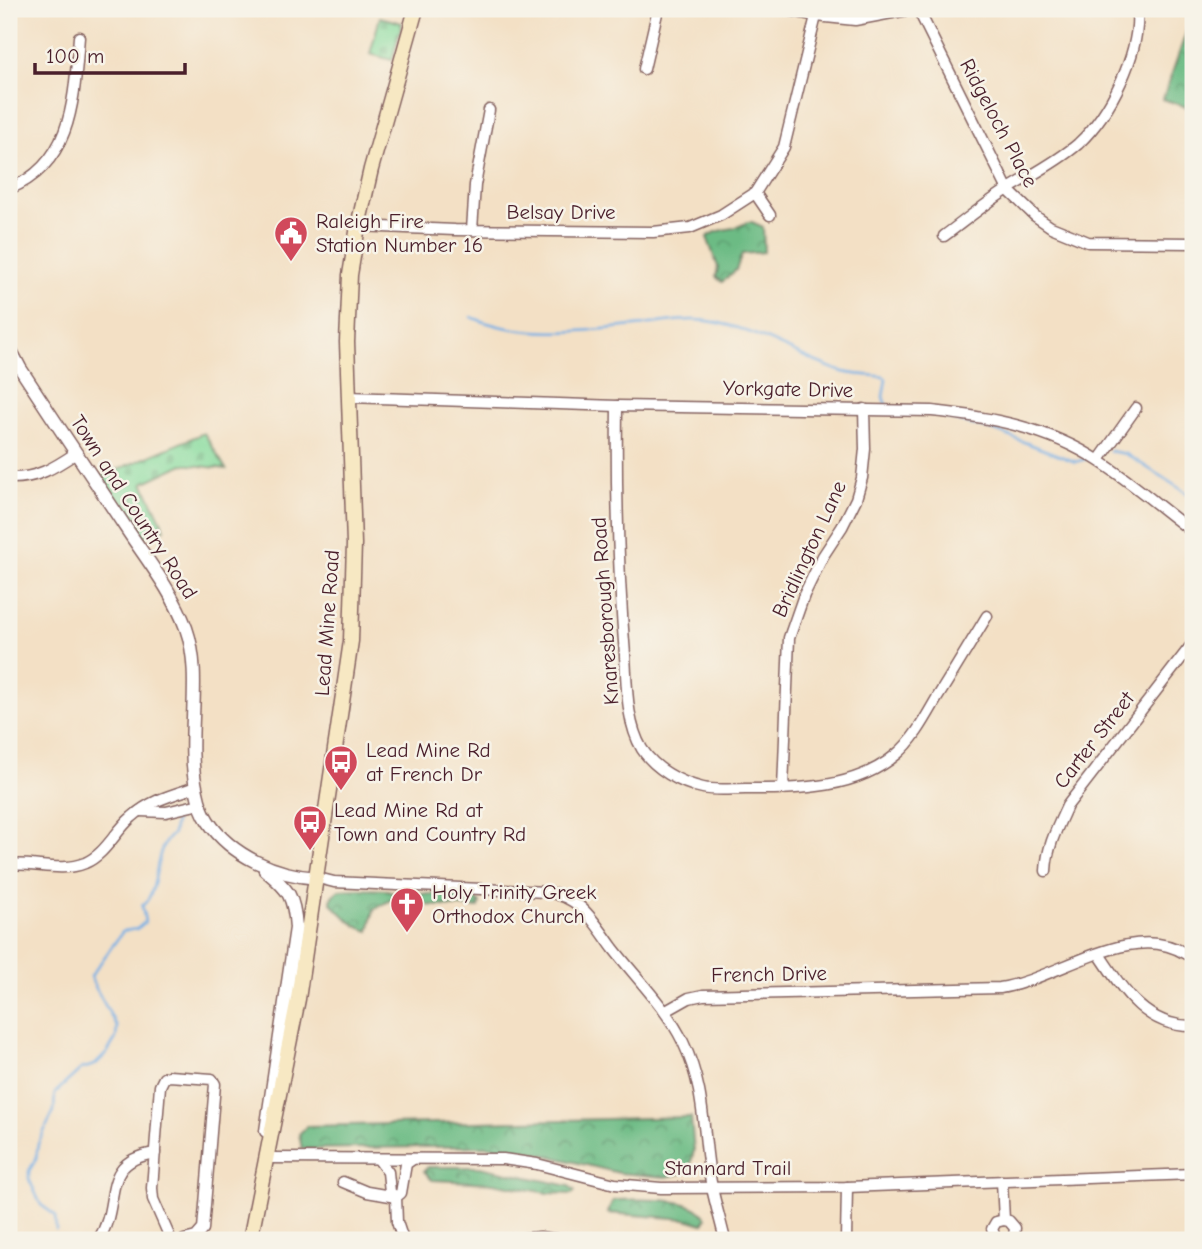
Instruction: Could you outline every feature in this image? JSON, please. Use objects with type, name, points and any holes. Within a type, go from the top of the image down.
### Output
[{"type":"main road","name":"Lead Mine Road","points":[[250,1240],[297,1003],[318,878],[351,641],[354,544],[347,308],[358,226],[371,169],[416,9]]},
{"type":"street","points":[[643,69],[658,9]]},
{"type":"street","points":[[782,9],[855,20],[916,9]]},
{"type":"street","name":"Ridgeloch Place","points":[[916,9],[1008,190],[1019,203],[1051,228],[1088,242],[1193,243]]},
{"type":"street","points":[[944,236],[1057,159],[1078,143],[1097,121],[1131,56],[1138,23],[1136,9]]},
{"type":"street","name":"Belsay Drive","points":[[358,226],[653,232],[690,228],[721,215],[755,193],[784,147],[816,16]]},
{"type":"street","points":[[9,189],[33,174],[61,142],[69,122],[74,94],[79,37]]},
{"type":"street","points":[[472,230],[475,185],[489,110]]},
{"type":"street","points":[[755,193],[770,215]]},
{"type":"street","name":"Town and Country Road","points":[[9,347],[20,368],[158,576],[187,631],[193,654],[191,755],[200,804],[208,821],[219,835],[245,854],[283,873],[318,878]]},
{"type":"street","name":"Yorkgate Drive","points":[[349,397],[864,409],[978,415],[1019,425],[1099,460],[1193,532]]},
{"type":"street","name":"Knaresborough Road","points":[[617,405],[616,487],[628,703],[633,727],[642,749],[657,766],[676,779],[704,789],[783,789],[821,786],[855,779],[880,767],[900,752],[920,726],[987,616]]},
{"type":"street","points":[[1099,460],[1136,408]]},
{"type":"street","name":"Bridlington Lane","points":[[783,789],[789,638],[804,596],[823,556],[856,499],[863,468],[864,409]]},
{"type":"street","points":[[9,478],[24,479],[38,475],[53,469],[76,453]]},
{"type":"street","name":"Carter Street","points":[[1046,871],[1053,837],[1068,806],[1192,648]]},
{"type":"street","points":[[9,865],[32,864],[61,868],[87,862],[97,855],[131,817],[152,801],[196,787]]},
{"type":"street","points":[[139,811],[166,812],[200,804]]},
{"type":"street","points":[[245,854],[286,887],[294,903],[296,928],[268,1113],[260,1190]]},
{"type":"street","points":[[318,878],[334,882],[546,892],[570,898],[583,907],[638,981],[666,1011],[684,1044],[702,1100],[712,1188],[725,1240]]},
{"type":"street","name":"French Drive","points":[[666,1011],[689,998],[703,995],[1000,988],[1028,982],[1121,945],[1145,943],[1175,947],[1186,954]]},
{"type":"street","points":[[1099,954],[1136,1006],[1169,1024],[1193,1026]]},
{"type":"street","points":[[171,1240],[153,1199],[160,1086],[164,1078],[169,1076],[212,1079],[215,1084],[204,1221],[200,1234],[184,1240]]},
{"type":"street","points":[[98,1240],[108,1221],[113,1185],[118,1173],[126,1163],[139,1156],[155,1153]]},
{"type":"street","name":"Stannard Trail","points":[[267,1158],[503,1159],[537,1164],[615,1184],[661,1188],[847,1187],[1193,1174]]},
{"type":"street","points":[[402,1240],[397,1222],[397,1197],[401,1194],[406,1164],[413,1159]]},
{"type":"street","points":[[379,1160],[388,1172],[390,1192],[397,1197]]},
{"type":"street","points":[[1002,1181],[1004,1220]]},
{"type":"street","points":[[343,1182],[367,1192],[397,1197]]},
{"type":"street","points":[[846,1240],[847,1187]]},
{"type":"street","points":[[996,1240],[992,1233],[993,1226],[1004,1220],[1015,1227],[1011,1240]]},
{"type":"street","points":[[505,1240],[540,1237],[562,1240]]},
{"type":"green space","points":[[1193,13],[1193,109],[1163,99]]},
{"type":"green space","points":[[380,17],[402,23],[392,60],[370,54]]},
{"type":"green space","points":[[747,222],[763,227],[764,252],[742,254],[736,270],[722,282],[716,277],[718,267],[707,237],[717,231]]},
{"type":"green space","points":[[204,433],[226,469],[183,464],[143,483],[165,529],[141,538],[100,477]]},
{"type":"green space","points":[[339,890],[388,890],[394,893],[395,898],[374,909],[369,931],[353,923],[331,903],[332,896]]},
{"type":"green space","points":[[411,893],[473,897],[480,903],[479,908],[407,904]]},
{"type":"green space","points":[[691,1117],[694,1151],[688,1172],[666,1177],[619,1173],[525,1150],[488,1146],[302,1149],[299,1134],[307,1126]]},
{"type":"green space","points":[[428,1167],[480,1167],[569,1186],[575,1191],[572,1194],[547,1193],[493,1183],[432,1180],[424,1171]]},
{"type":"green space","points":[[615,1200],[678,1202],[690,1205],[706,1218],[703,1224],[686,1219],[608,1213]]},
{"type":"waterway","points":[[471,317],[513,329],[556,332],[601,330],[684,320],[725,324],[843,372],[884,377],[883,397],[887,408]]},
{"type":"waterway","points":[[946,418],[993,430],[1076,462],[1088,458]]},
{"type":"waterway","points":[[1110,451],[1126,454],[1193,497]]},
{"type":"waterway","points":[[56,1230],[55,1215],[41,1205],[29,1179],[29,1171],[54,1111],[55,1093],[81,1069],[95,1065],[107,1053],[116,1038],[117,1027],[91,976],[123,931],[137,929],[145,922],[142,906],[152,890],[162,849],[173,834],[175,821]]},
{"type":"place","name":"Raleigh Fire Station Number 16","points":[[291,263]]},
{"type":"place","name":"Lead Mine Rd at French Dr","points":[[341,792]]},
{"type":"place","name":"Lead Mine Rd at Town and Country Rd","points":[[310,852]]},
{"type":"place","name":"Holy Trinity Greek Orthodox Church","points":[[407,934]]}]
